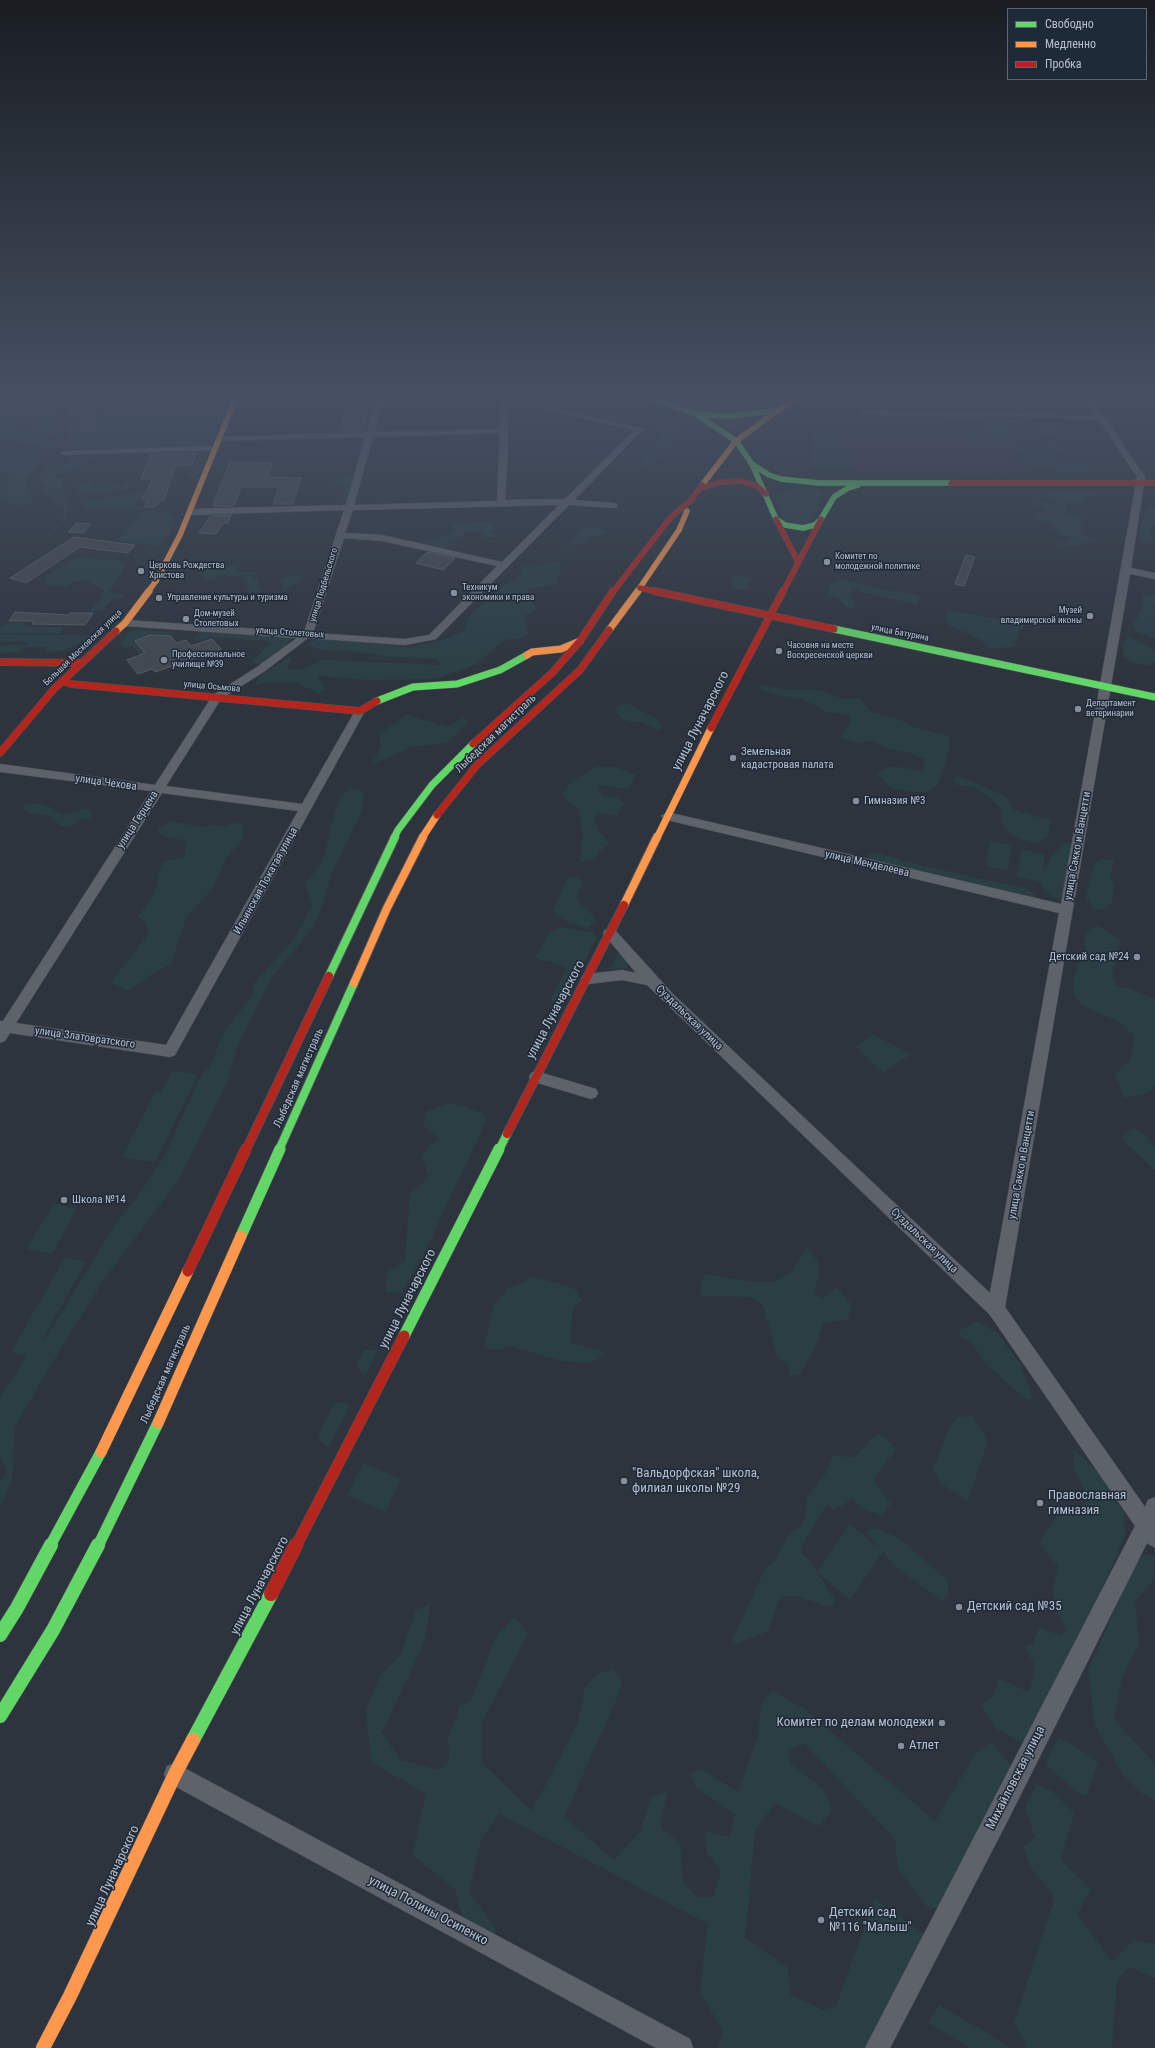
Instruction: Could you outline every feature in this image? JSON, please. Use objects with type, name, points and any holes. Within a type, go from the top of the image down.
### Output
[{"type":"main road","name":"Большая Московская улица","points":[[0,753],[62,681],[125,624],[165,567],[198,493]]},
{"type":"main road","name":"Лыбедская магистраль","points":[[0,1635],[17,1608],[110,1435],[398,830],[432,785],[461,755],[552,673],[580,641],[614,590],[670,518],[691,500],[696,493]]},
{"type":"main road","name":"улица Луначарского","points":[[43,2048],[70,1996],[175,1774],[322,1498],[536,1077],[588,979],[667,816],[769,616],[830,502],[839,493]]},
{"type":"main road","points":[[766,494],[776,519],[798,562]]},
{"type":"main road","name":"Лыбедская магистраль","points":[[0,1716],[61,1616],[97,1548],[148,1444],[384,914],[420,841],[435,817],[477,765],[580,670],[640,588],[679,530],[691,500]]},
{"type":"main road","points":[[776,519],[785,525],[803,528],[811,526],[821,519]]},
{"type":"main road","name":"улица Батурина","points":[[640,588],[1155,697]]},
{"type":"main road","points":[[360,711],[382,698],[413,687],[457,684],[500,670],[532,652],[561,649],[580,641]]},
{"type":"main road","points":[[523,656],[547,660],[552,673]]},
{"type":"main road","points":[[0,662],[82,664]]},
{"type":"main road","name":"улица Осьмова","points":[[62,681],[76,684],[360,711]]},
{"type":"street","name":"улица Подбельского","points":[[308,634],[353,493]]},
{"type":"street","points":[[501,493],[501,503]]},
{"type":"street","points":[[339,536],[382,538],[503,565],[576,493]]},
{"type":"street","name":"улица Сакко и Ванцетти","points":[[996,1309],[1139,493]]},
{"type":"street","points":[[190,512],[567,502],[614,506]]},
{"type":"street","name":"улица Столетовых","points":[[125,624],[308,634],[405,642],[432,637],[503,565]]},
{"type":"street","points":[[1126,570],[1155,576]]},
{"type":"street","name":"улица Герцена","points":[[2,1030],[217,697],[261,669],[308,634]]},
{"type":"street","name":"Ильинская-Покатая улица","points":[[170,1051],[360,711]]},
{"type":"street","name":"улица Чехова","points":[[0,768],[157,790],[307,808]]},
{"type":"street","name":"улица Менделеева","points":[[667,816],[1066,910]]},
{"type":"street","name":"Суздальская улица","points":[[610,933],[650,981],[996,1309],[1150,1532]]},
{"type":"street","name":"Суздальская улица","points":[[588,979],[622,975],[650,981]]},
{"type":"street","name":"улица Златовратского","points":[[2,1030],[170,1051]]},
{"type":"street","points":[[536,1077],[591,1093]]},
{"type":"street","name":"Михайловская улица","points":[[876,2048],[1150,1532],[1155,1507]]},
{"type":"street","name":"улица Полины Осипенко","points":[[175,1774],[681,2048]]},
{"type":"green space","points":[[0,493],[29,493],[33,501],[31,503],[15,506],[6,500],[0,500]]},
{"type":"green space","points":[[44,493],[64,493],[71,500],[67,505],[67,516],[61,526],[45,537],[59,525],[64,516],[64,506],[57,505],[52,497]]},
{"type":"green space","points":[[78,493],[97,493],[84,494]]},
{"type":"green space","points":[[143,493],[139,501],[135,505],[143,507],[144,509],[87,508],[81,502]]},
{"type":"green space","points":[[344,493],[351,493],[347,504],[342,503]]},
{"type":"green space","points":[[781,493],[822,493],[824,494],[810,523],[804,525],[795,525],[784,520],[777,503],[776,495]]},
{"type":"green space","points":[[1052,493],[1097,493],[1103,494],[1085,497],[1087,499],[1081,501],[1083,503],[1065,503],[1067,515],[1081,517],[1083,519],[1079,524],[1082,526],[1080,534],[1097,539],[1096,543],[1083,543],[1073,547],[1053,544],[1068,541],[1071,538],[1054,531],[1055,529],[1053,525],[1032,518],[1032,515],[1037,512],[1049,513],[1032,502],[1039,501],[1057,507],[1061,504],[1049,500],[1046,496]]},
{"type":"green space","points":[[1155,507],[1155,525],[1150,529],[1153,542],[1147,544],[1141,541],[1138,535],[1145,511],[1148,508]]},
{"type":"green space","points":[[141,511],[169,511],[168,514],[175,516],[169,534],[161,546],[117,541]]},
{"type":"green space","points":[[480,522],[492,523],[494,530],[489,532],[499,537],[483,537],[482,533],[475,530],[465,532],[462,536],[447,541],[448,546],[444,548],[424,544],[424,542],[454,532],[453,525]]},
{"type":"green space","points":[[584,527],[595,527],[611,533],[590,538],[581,544],[565,545]]},
{"type":"green space","points":[[81,557],[120,561],[126,565],[109,593],[124,595],[124,598],[114,598],[102,611],[90,611],[102,597],[103,590],[85,579],[73,582],[66,587],[45,584],[48,580],[44,578],[72,560]]},
{"type":"green space","points":[[548,561],[562,564],[561,569],[556,584],[527,589],[528,598],[538,608],[524,616],[528,634],[522,638],[503,640],[477,664],[435,679],[369,680],[319,676],[316,678],[321,681],[326,689],[318,693],[299,684],[288,682],[264,683],[256,685],[257,678],[290,657],[292,657],[287,669],[300,670],[324,660],[440,665],[437,658],[393,657],[352,651],[322,650],[307,645],[317,637],[409,647],[434,642],[462,633],[471,614],[498,590],[521,575],[521,563],[543,566]]},
{"type":"green space","points":[[208,566],[237,566],[236,570],[240,572],[255,571],[256,573],[251,578],[259,580],[257,585],[262,591],[257,593],[245,590],[249,586],[246,577],[219,575],[208,580],[203,577]]},
{"type":"green space","points":[[289,575],[304,576],[303,580],[283,590],[280,587],[284,584],[279,581]]},
{"type":"green space","points":[[733,576],[752,577],[747,585],[751,589],[736,589],[731,583]]},
{"type":"green space","points":[[843,579],[890,591],[918,595],[920,598],[917,604],[864,593],[852,588],[849,596],[856,604],[854,609],[846,607],[838,598],[827,596],[831,584]]},
{"type":"green space","points":[[1155,594],[1155,637],[1152,637],[1139,633],[1132,626],[1142,610],[1143,596]]},
{"type":"green space","points":[[946,611],[955,611],[1027,625],[1019,630],[1018,638],[1014,640],[1018,646],[990,649],[980,639],[950,626],[945,620]]},
{"type":"green space","points":[[7,623],[25,623],[26,627],[60,627],[64,629],[59,634],[0,633],[0,626]]},
{"type":"green space","points":[[201,629],[292,638],[286,643],[286,647],[266,664],[258,665],[252,662],[268,645],[268,641],[210,637],[196,641],[193,639],[200,635],[197,631]]},
{"type":"green space","points":[[135,630],[177,633],[145,636],[137,640],[137,643],[145,653],[140,655],[132,646],[125,648],[120,644],[129,632]]},
{"type":"green space","points":[[0,634],[90,635],[89,640],[59,652],[46,651],[46,647],[25,647],[18,652],[0,653],[0,646],[27,644],[24,641],[0,641]]},
{"type":"green space","points":[[1130,637],[1154,650],[1155,661],[1149,666],[1131,662],[1122,654],[1124,643]]},
{"type":"green space","points":[[759,684],[785,690],[819,690],[843,699],[861,698],[871,712],[898,719],[916,728],[949,736],[949,750],[938,785],[928,792],[914,792],[891,788],[876,773],[887,767],[899,767],[922,771],[925,759],[908,752],[886,748],[874,741],[856,743],[840,737],[852,720],[848,715],[823,711],[817,706],[801,699],[777,695],[761,689]]},
{"type":"green space","points":[[627,703],[655,718],[662,726],[660,731],[642,722],[627,722],[619,716],[615,707]]},
{"type":"green space","points":[[407,715],[448,727],[464,717],[468,723],[447,743],[411,747],[377,763],[372,763],[381,747],[379,734]]},
{"type":"green space","points":[[596,766],[614,767],[636,775],[628,789],[598,785],[602,796],[617,797],[624,803],[617,816],[598,813],[594,822],[600,833],[610,843],[600,851],[594,859],[580,863],[583,837],[579,810],[562,794],[571,782]]},
{"type":"green space","points":[[958,776],[1005,796],[1013,809],[1038,817],[1051,819],[1048,837],[1035,843],[1012,836],[1000,821],[1001,808],[990,798],[973,787],[956,785],[953,778]]},
{"type":"green space","points":[[350,788],[364,792],[362,811],[331,874],[324,902],[313,928],[272,977],[237,1047],[228,1080],[180,1178],[103,1281],[44,1376],[15,1427],[12,1481],[0,1508],[0,1482],[7,1473],[0,1456],[0,1396],[26,1356],[11,1352],[65,1257],[86,1262],[43,1339],[46,1338],[116,1223],[136,1199],[164,1157],[201,1075],[210,1066],[225,1030],[252,996],[254,983],[294,939],[302,925],[312,905],[305,884],[323,861],[331,825],[340,798]]},
{"type":"green space","points":[[36,803],[51,807],[61,815],[86,809],[90,810],[92,815],[89,819],[82,818],[72,826],[66,827],[60,825],[50,816],[28,813],[21,808],[27,804]]},
{"type":"green space","points":[[171,821],[200,827],[213,825],[224,826],[236,822],[242,826],[243,839],[225,859],[214,887],[187,916],[171,964],[152,974],[128,991],[110,983],[149,934],[145,921],[137,917],[152,898],[157,887],[158,873],[163,862],[185,857],[186,841],[164,836],[157,830]]},
{"type":"green space","points":[[990,841],[1012,845],[1008,871],[986,866]]},
{"type":"green space","points":[[1066,842],[1074,843],[1068,879],[1061,898],[1052,897],[1041,886],[1040,882],[1017,876],[1022,849],[1045,855],[1043,871],[1056,851]]},
{"type":"green space","points":[[878,853],[923,866],[1029,889],[1036,897],[1025,899],[872,860],[865,854]]},
{"type":"green space","points":[[1102,859],[1114,860],[1110,877],[1114,887],[1112,902],[1104,910],[1094,909],[1086,897],[1093,866]]},
{"type":"green space","points":[[578,877],[583,882],[577,897],[581,905],[588,910],[596,920],[588,928],[567,922],[553,912],[567,878]]},
{"type":"green space","points":[[1097,925],[1120,940],[1112,975],[1116,986],[1131,989],[1146,996],[1155,998],[1155,1087],[1144,1094],[1124,1098],[1115,1074],[1130,1061],[1135,1036],[1120,1023],[1082,1005],[1073,995],[1074,978],[1085,949],[1085,933]]},
{"type":"green space","points":[[558,928],[593,933],[597,938],[560,1006],[550,1001],[567,967],[535,958],[550,932]]},
{"type":"green space","points":[[619,952],[629,963],[626,968],[610,969]]},
{"type":"green space","points":[[873,1035],[911,1054],[883,1073],[855,1046]]},
{"type":"green space","points":[[172,1071],[198,1075],[155,1162],[122,1157],[155,1092],[161,1093]]},
{"type":"green space","points":[[451,1103],[481,1112],[487,1119],[421,1260],[401,1293],[385,1292],[387,1272],[405,1261],[410,1194],[429,1177],[422,1158],[429,1146],[440,1139],[424,1127],[425,1112]]},
{"type":"green space","points":[[1131,1129],[1135,1129],[1143,1133],[1155,1146],[1155,1170],[1123,1141],[1122,1138]]},
{"type":"green space","points":[[53,1204],[77,1208],[52,1254],[27,1249]]},
{"type":"green space","points":[[807,1247],[818,1262],[819,1271],[814,1295],[823,1298],[837,1287],[851,1304],[848,1319],[823,1324],[815,1349],[803,1368],[798,1375],[789,1375],[789,1366],[777,1356],[763,1305],[752,1297],[700,1296],[704,1274],[750,1282],[773,1282],[792,1272]]},
{"type":"green space","points":[[529,1276],[568,1286],[576,1290],[582,1301],[573,1307],[570,1343],[600,1350],[605,1353],[597,1360],[587,1363],[562,1361],[511,1346],[497,1350],[488,1348],[485,1344],[493,1306],[508,1288],[525,1282]]},
{"type":"green space","points":[[978,1321],[998,1334],[1020,1363],[1033,1399],[1025,1399],[984,1362],[973,1344],[960,1336],[960,1330]]},
{"type":"green space","points":[[364,1350],[378,1350],[365,1377],[356,1365]]},
{"type":"green space","points":[[335,1403],[347,1403],[350,1406],[328,1448],[318,1438],[325,1420]]},
{"type":"green space","points":[[973,1416],[988,1441],[968,1501],[941,1484],[933,1469],[949,1428],[958,1417]]},
{"type":"green space","points":[[878,1435],[885,1438],[896,1449],[873,1480],[891,1504],[881,1515],[865,1510],[853,1499],[834,1510],[827,1504],[802,1545],[802,1554],[809,1559],[836,1602],[829,1607],[796,1596],[780,1597],[768,1631],[736,1644],[732,1640],[765,1569],[776,1559],[790,1533],[801,1526],[805,1519],[807,1496],[825,1474],[833,1455],[855,1458],[872,1438]]},
{"type":"green space","points":[[1073,1449],[1098,1472],[1124,1513],[1125,1535],[1105,1582],[1025,1745],[995,1728],[981,1704],[994,1695],[999,1679],[1029,1692],[1035,1665],[1024,1647],[1033,1644],[1038,1628],[1060,1635],[1067,1630],[1057,1613],[1053,1591],[1058,1566],[1038,1543],[1064,1505],[1080,1509],[1088,1499],[1074,1469]]},
{"type":"green space","points":[[363,1463],[401,1479],[386,1512],[347,1495]]},
{"type":"green space","points":[[850,1524],[881,1550],[867,1533],[870,1529],[877,1529],[899,1538],[947,1580],[949,1593],[943,1601],[897,1568],[883,1552],[850,1600],[817,1572]]},
{"type":"green space","points":[[1146,1554],[1154,1556],[1154,1580],[1135,1601],[1139,1643],[1122,1678],[1114,1719],[1155,1764],[1155,1801],[1144,1795],[1121,1772],[1095,1725],[1088,1671],[1133,1567]]},
{"type":"green space","points":[[430,1604],[425,1641],[382,1732],[400,1760],[440,1770],[449,1761],[448,1739],[460,1705],[471,1701],[495,1638],[515,1616],[528,1634],[482,1722],[482,1763],[532,1811],[578,1722],[585,1688],[597,1674],[613,1669],[621,1678],[620,1691],[564,1817],[614,1860],[641,1831],[651,1797],[667,1792],[660,1828],[680,1843],[683,1882],[698,1898],[714,1897],[721,1871],[707,1853],[705,1831],[730,1837],[735,1815],[696,1787],[690,1774],[701,1769],[738,1792],[758,1736],[761,1704],[772,1691],[803,1708],[935,1821],[976,1753],[992,1742],[1013,1769],[941,1906],[929,1909],[898,1869],[895,1839],[804,1743],[789,1750],[790,1763],[823,1789],[832,1811],[819,1826],[775,1803],[755,1831],[745,1938],[788,1968],[791,1995],[823,2010],[836,2006],[875,1899],[925,1935],[866,2048],[718,2048],[723,2031],[700,1992],[708,1924],[500,1814],[481,1839],[469,1892],[496,1928],[494,1937],[463,1919],[455,1889],[412,1855],[426,1794],[371,1762],[366,1710],[379,1677],[401,1654],[416,1610]]},
{"type":"green space","points":[[1059,1738],[1072,1744],[1099,1763],[1086,1796],[1080,1794],[1047,1766],[1046,1759]]},
{"type":"green space","points":[[1036,1784],[1052,1791],[1074,1813],[1061,1860],[1091,1889],[1077,1914],[1112,1962],[1134,1940],[1155,1944],[1155,1978],[1130,1967],[1117,1980],[1112,2048],[1025,2048],[1026,2044],[1014,2024],[1053,1903],[1053,1894],[1031,1868],[1023,1847],[1035,1837],[1025,1808]]},
{"type":"green space","points":[[939,2005],[1010,2048],[970,2048],[928,2023]]},
{"type":"building","points":[[145,493],[166,493],[164,500],[160,500],[157,505],[153,507],[144,507],[147,502],[142,498]]},
{"type":"building","points":[[218,493],[239,493],[234,506],[215,507],[217,505],[213,505]]},
{"type":"building","points":[[277,493],[297,493],[293,504],[273,504]]},
{"type":"building","points":[[231,515],[228,523],[223,523],[216,534],[199,533],[210,516]]},
{"type":"building","points":[[77,523],[91,524],[83,533],[68,532]]},
{"type":"building","points":[[74,537],[135,545],[128,553],[80,547],[26,583],[10,578]]},
{"type":"building","points":[[427,552],[455,558],[443,570],[416,563]]},
{"type":"building","points":[[966,555],[975,557],[964,586],[955,584]]},
{"type":"building","points":[[15,612],[69,615],[70,613],[93,613],[85,625],[32,624],[34,621],[9,621]]},
{"type":"building","points":[[150,635],[171,636],[176,643],[186,640],[191,646],[212,639],[221,649],[155,672],[152,669],[138,674],[127,660],[145,653],[135,641]]},
{"type":"traffic: fast","points":[[764,493],[776,519],[785,525],[803,528],[815,525],[821,519],[834,497],[841,493]]},
{"type":"traffic: fast","points":[[834,629],[1155,697]]},
{"type":"traffic: fast","points":[[377,701],[413,687],[457,684],[500,670],[527,655]]},
{"type":"traffic: fast","points":[[329,976],[398,830],[432,785],[473,744]]},
{"type":"traffic: fast","points":[[241,1236],[354,983]]},
{"type":"traffic: fast","points":[[404,1336],[507,1134]]},
{"type":"traffic: fast","points":[[0,1716],[53,1630],[97,1548],[158,1423]]},
{"type":"traffic: fast","points":[[0,1635],[17,1608],[101,1452]]},
{"type":"traffic: fast","points":[[193,1740],[271,1594]]},
{"type":"traffic: slow","points":[[116,631],[125,623],[156,581],[180,535],[197,493]]},
{"type":"traffic: slow","points":[[609,630],[656,566],[679,530],[687,511]]},
{"type":"traffic: slow","points":[[527,655],[532,652],[561,649],[580,641]]},
{"type":"traffic: slow","points":[[624,905],[711,728]]},
{"type":"traffic: slow","points":[[354,983],[387,908],[420,841],[437,815]]},
{"type":"traffic: slow","points":[[158,1423],[241,1236]]},
{"type":"traffic: slow","points":[[101,1452],[188,1271]]},
{"type":"traffic: slow","points":[[43,2048],[70,1996],[175,1774],[193,1740]]},
{"type":"traffic: jam","points":[[473,744],[552,673],[580,641],[614,590],[670,518],[691,500],[696,493]]},
{"type":"traffic: jam","points":[[776,519],[798,562]]},
{"type":"traffic: jam","points":[[711,728],[821,519]]},
{"type":"traffic: jam","points":[[640,588],[834,629]]},
{"type":"traffic: jam","points":[[437,815],[477,765],[580,670],[609,630]]},
{"type":"traffic: jam","points":[[0,753],[54,689],[116,631]]},
{"type":"traffic: jam","points":[[0,662],[82,663]]},
{"type":"traffic: jam","points":[[62,681],[71,684],[360,711],[377,701]]},
{"type":"traffic: jam","points":[[507,1134],[624,905]]},
{"type":"traffic: jam","points":[[188,1271],[329,976]]},
{"type":"traffic: jam","points":[[271,1594],[404,1336]]},
{"type":"place","name":"Комитет по молодежной политике","points":[[827,562]]},
{"type":"place","name":"Церковь Рождества Христова","points":[[141,571]]},
{"type":"place","name":"Техникум экономики и права","points":[[454,593]]},
{"type":"place","name":"Управление культуры и туризма","points":[[159,598]]},
{"type":"place","name":"Музей владимирской иконы","points":[[1090,616]]},
{"type":"place","name":"Дом-музей Столетовых","points":[[186,619]]},
{"type":"place","name":"Часовня на месте Воскресенской церкви","points":[[779,651]]},
{"type":"place","name":"Профессиональное училище №39","points":[[164,660]]},
{"type":"place","name":"Департамент ветеринарии","points":[[1078,709]]},
{"type":"place","name":"Земельная кадастровая палата","points":[[733,758]]},
{"type":"place","name":"Гимназия №3","points":[[856,801]]},
{"type":"place","name":"Детский сад №24","points":[[1137,957]]},
{"type":"place","name":"Школа №14","points":[[64,1200]]},
{"type":"place","name":"\"Вальдорфская\" школа, филиал школы №29","points":[[624,1481]]},
{"type":"place","name":"Православная гимназия","points":[[1040,1503]]},
{"type":"place","name":"Детский сад №35","points":[[959,1607]]},
{"type":"place","name":"Комитет по делам молодежи","points":[[942,1723]]},
{"type":"place","name":"Атлет","points":[[901,1746]]},
{"type":"place","name":"Детский сад №116 \"Малыш\"","points":[[821,1920]]}]
